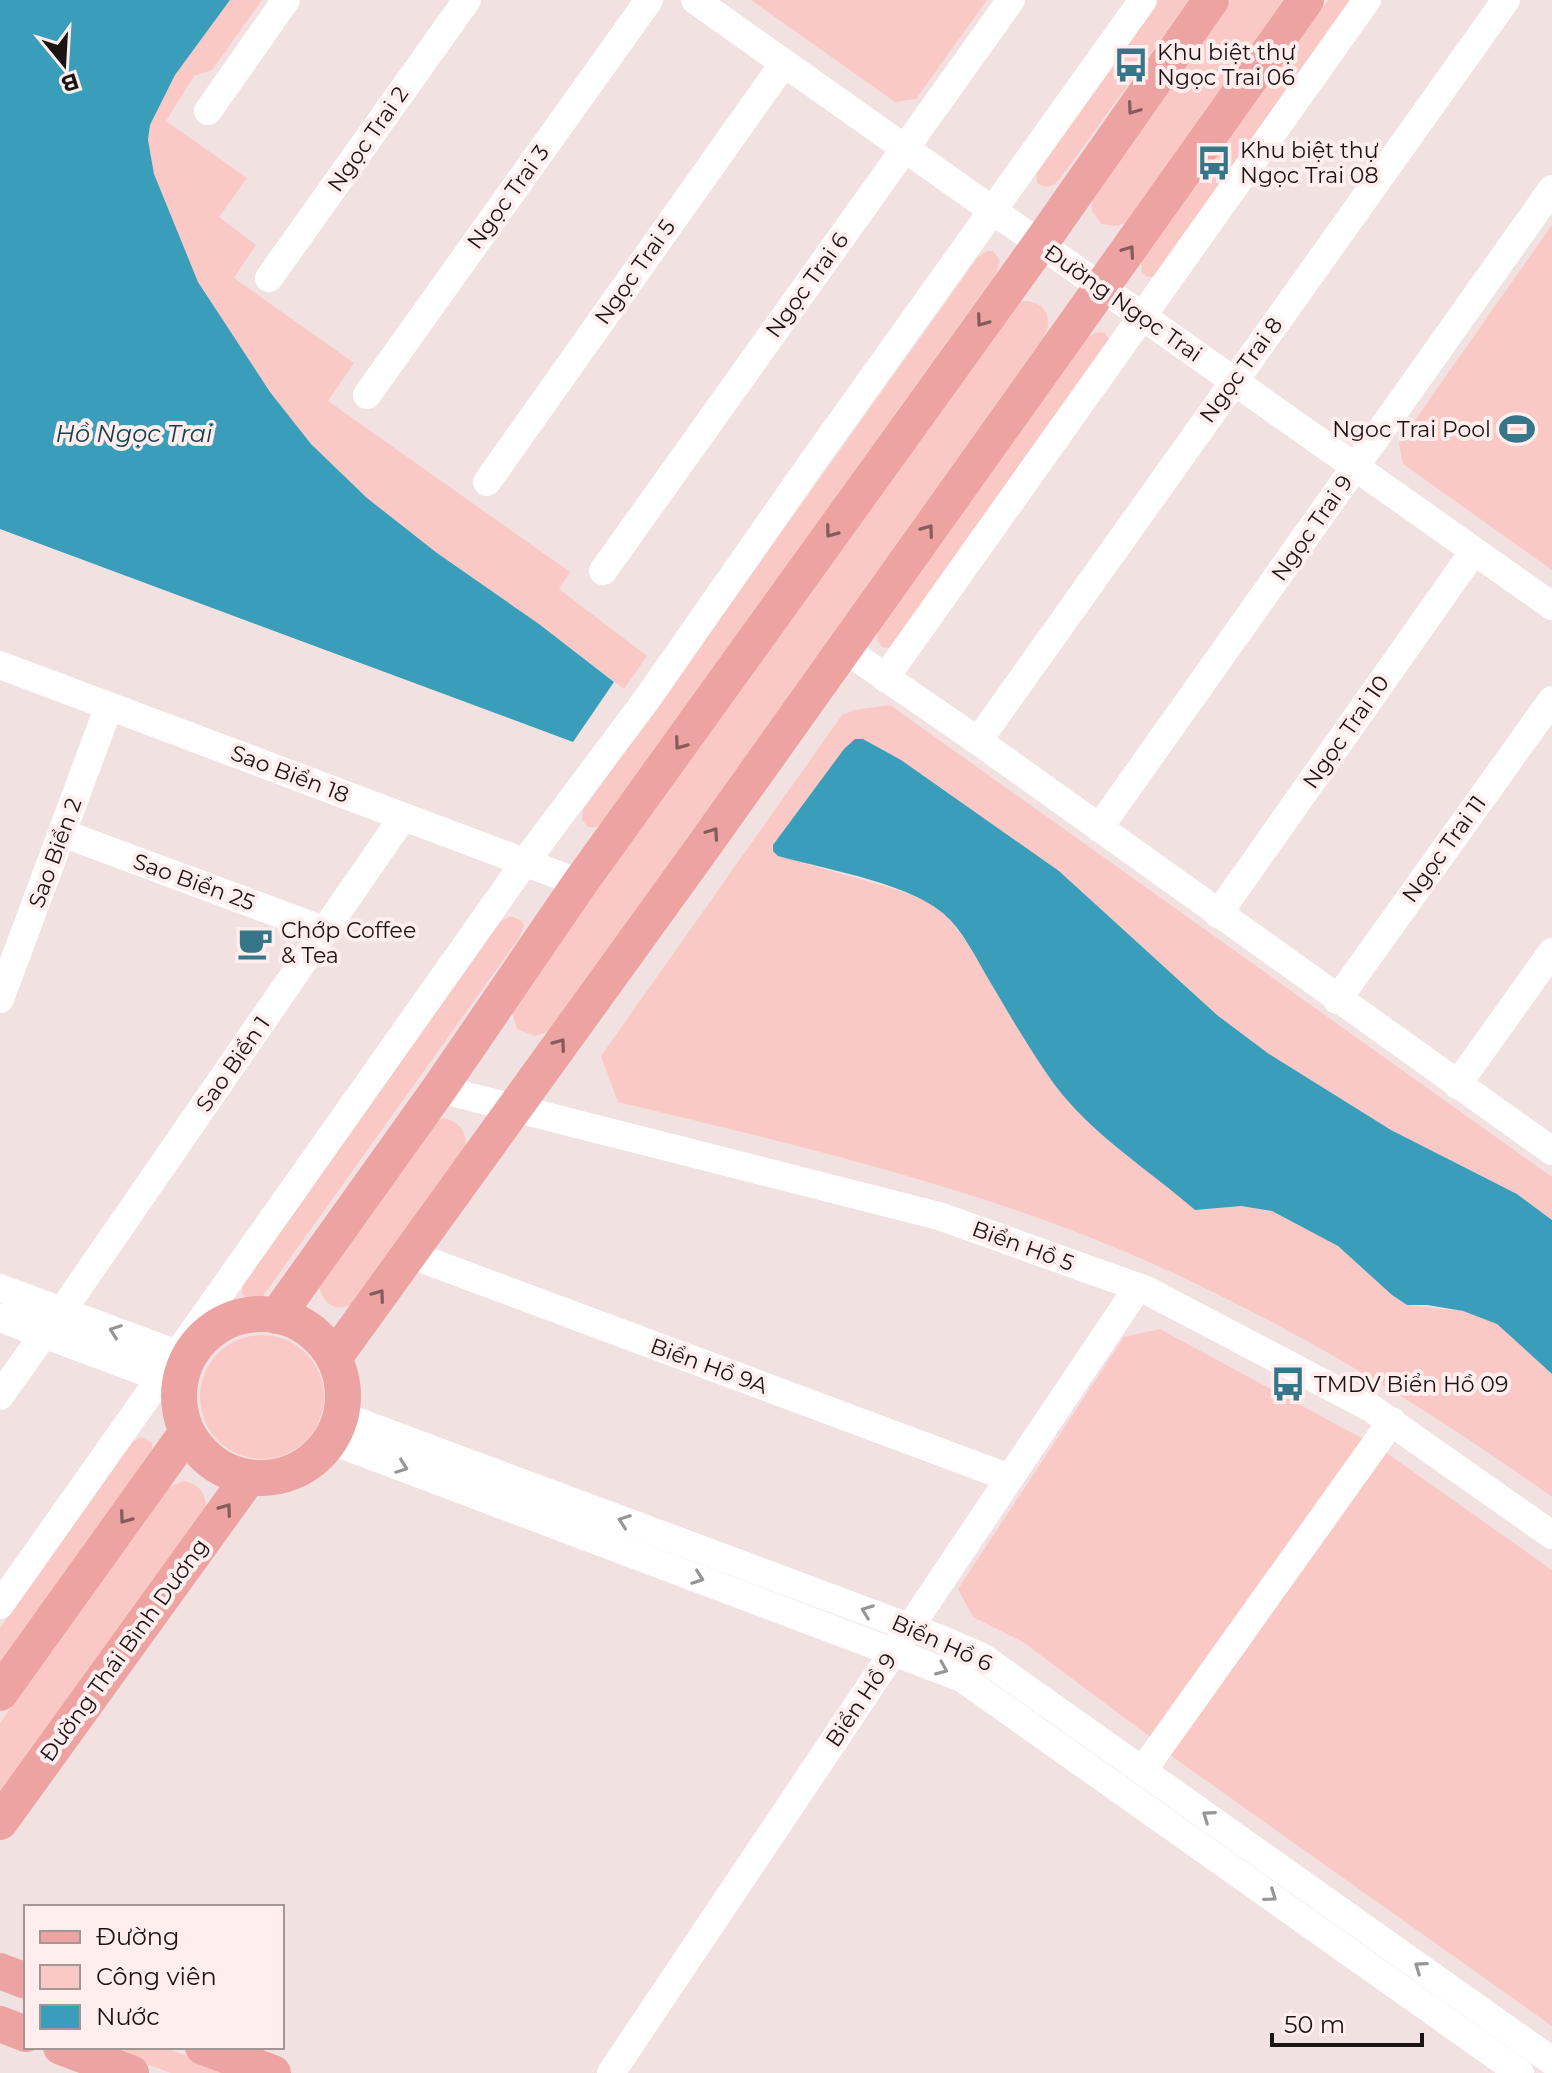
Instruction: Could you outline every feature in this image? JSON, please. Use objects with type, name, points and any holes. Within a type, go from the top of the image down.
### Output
[{"type":"main road","points":[[277,1316],[439,1089],[580,883],[1040,244],[1211,0]]},
{"type":"main road","points":[[334,1358],[703,847],[1306,0]]},
{"type":"main road","points":[[246,1315],[277,1316],[291,1320],[316,1335],[334,1358],[342,1385],[335,1428],[314,1457],[301,1467],[269,1477],[249,1477],[230,1472],[198,1449],[180,1413],[177,1369],[206,1336],[232,1320],[246,1315]]},
{"type":"main road","points":[[0,1693],[187,1432]]},
{"type":"main road","name":"Đường Thái Bình Dương","points":[[0,1822],[249,1477]]},
{"type":"main road","points":[[0,1971],[24,1980]]},
{"type":"main road","points":[[0,2024],[24,2033]]},
{"type":"main road","points":[[66,2049],[131,2073]]},
{"type":"main road","points":[[208,2049],[273,2073]]},
{"type":"street","points":[[208,111],[286,0]]},
{"type":"street","name":"Ngọc Trai 2","points":[[269,278],[467,0]]},
{"type":"street","name":"Ngọc Trai 3","points":[[367,395],[649,0]]},
{"type":"street","name":"Đường Ngọc Trai","points":[[695,0],[1552,606]]},
{"type":"street","name":"Ngọc Trai 6","points":[[603,571],[1011,0]]},
{"type":"street","points":[[0,1605],[177,1369],[525,862],[647,699],[1143,0]]},
{"type":"street","points":[[885,678],[1367,0]]},
{"type":"street","name":"Ngọc Trai 8","points":[[978,741],[1506,0]]},
{"type":"street","name":"Ngọc Trai 5","points":[[487,482],[784,63]]},
{"type":"street","name":"Ngọc Trai 9","points":[[1099,828],[1552,189]]},
{"type":"street","name":"Ngọc Trai 10","points":[[1218,914],[1474,551]]},
{"type":"street","points":[[843,648],[1552,1151]]},
{"type":"street","name":"Sao Biển 18","points":[[0,665],[580,883]]},
{"type":"street","name":"Ngọc Trai 11","points":[[1337,1000],[1552,700]]},
{"type":"street","name":"Sao Biển 2","points":[[0,999],[109,706]]},
{"type":"street","name":"Sao Biển 1","points":[[62,1311],[403,817]]},
{"type":"street","name":"Sao Biển 25","points":[[62,833],[326,931]]},
{"type":"street","points":[[1457,1085],[1552,952]]},
{"type":"street","name":"Biển Hồ 5","points":[[439,1089],[939,1216],[1138,1287],[1348,1395],[1392,1421],[1552,1535]]},
{"type":"street","name":"Biển Hồ 9A","points":[[409,1254],[1010,1478]]},
{"type":"street","name":"Biển Hồ 9","points":[[611,2073],[1138,1287]]},
{"type":"street","points":[[0,1288],[62,1311],[177,1369]]},
{"type":"street","points":[[0,1318],[44,1334],[177,1369]]},
{"type":"street","points":[[0,1396],[44,1334]]},
{"type":"street","points":[[1143,1770],[1392,1421]]},
{"type":"street","name":"Biển Hồ 6","points":[[335,1428],[972,1651],[1552,2061]]},
{"type":"street","name":"Biển Hồ 6","points":[[335,1428],[937,1667],[974,1685],[1520,2073]]},
{"type":"green space","points":[[230,0],[262,0],[212,70],[194,76],[166,121],[247,178],[219,217],[256,245],[234,278],[354,363],[328,401],[570,572],[559,589],[647,656],[624,689],[367,498],[311,444],[270,392],[198,282],[154,174],[148,141],[150,125],[175,75]]},
{"type":"green space","points":[[751,0],[987,0],[916,99],[895,102]]},
{"type":"green space","points":[[1158,0],[1189,0],[1060,179],[1049,186],[1037,183],[1036,168]]},
{"type":"green space","points":[[1231,0],[1285,0],[1125,223],[1117,226],[1101,224],[1092,211],[1092,195]]},
{"type":"green space","points":[[1328,0],[1355,0],[1155,277],[1147,277],[1142,272],[1141,263],[1145,255]]},
{"type":"green space","points":[[1552,225],[1552,570],[1403,464],[1399,443]]},
{"type":"green space","points":[[993,251],[1000,261],[996,273],[603,822],[596,827],[588,827],[582,820],[583,810],[978,257]]},
{"type":"green space","points":[[1023,301],[1037,304],[1046,312],[1048,324],[1043,338],[550,1031],[535,1036],[517,1029],[512,1012],[515,1003],[1013,305]]},
{"type":"green space","points":[[1098,332],[1105,333],[1110,342],[891,648],[882,647],[877,640],[878,631],[1087,337]]},
{"type":"green space","points":[[890,705],[1552,1177],[1552,1220],[1517,1194],[1391,1130],[1269,1054],[1217,1015],[1059,871],[901,760],[863,739],[778,856],[895,889],[926,901],[946,915],[966,941],[1055,1085],[1195,1210],[1241,1206],[1272,1211],[1338,1246],[1407,1305],[1463,1311],[1497,1324],[1552,1374],[1552,1497],[1435,1418],[1312,1344],[1185,1278],[1120,1250],[1001,1205],[893,1172],[618,1102],[601,1056],[842,715],[854,710]]},
{"type":"green space","points":[[511,916],[522,921],[524,926],[519,938],[263,1296],[256,1301],[248,1300],[242,1294],[243,1284],[501,921]]},
{"type":"green space","points":[[444,1118],[461,1128],[466,1146],[353,1304],[341,1307],[332,1305],[324,1299],[319,1288],[434,1121]]},
{"type":"green space","points":[[1160,1329],[1365,1440],[1153,1739],[1023,1642],[973,1617],[958,1589],[1124,1337]]},
{"type":"green space","points":[[262,1335],[286,1340],[306,1353],[319,1373],[324,1397],[319,1421],[306,1441],[286,1454],[262,1459],[238,1454],[218,1441],[205,1421],[200,1397],[205,1373],[218,1353],[238,1340]]},
{"type":"green space","points":[[141,1437],[152,1443],[152,1452],[0,1668],[0,1628],[131,1443]]},
{"type":"green space","points":[[1381,1449],[1552,1570],[1552,2026],[1170,1755]]},
{"type":"green space","points":[[184,1481],[201,1490],[206,1508],[0,1801],[0,1723],[167,1488]]},
{"type":"green space","points":[[106,2049],[168,2049],[233,2073],[171,2073]]},
{"type":"water","name":"Hồ Ngọc Trai","points":[[0,0],[230,0],[175,75],[150,125],[148,140],[154,174],[198,282],[270,392],[311,444],[367,498],[614,682],[573,742],[0,529]]},
{"type":"water","points":[[855,739],[863,739],[901,760],[1059,871],[1217,1015],[1269,1054],[1391,1130],[1517,1194],[1552,1220],[1552,1374],[1497,1324],[1463,1311],[1407,1305],[1338,1246],[1272,1211],[1241,1206],[1195,1210],[1103,1136],[1069,1103],[1027,1044],[967,943],[944,914],[929,903],[888,885],[778,856],[773,851],[773,845],[844,749]]},
{"type":"place","name":"Khu biệt thự Ngọc Trai 06","points":[[1131,65]]},
{"type":"place","name":"Khu biệt thự Ngọc Trai 08","points":[[1214,163]]},
{"type":"place","name":"Ngoc Trai Pool","points":[[1517,429]]},
{"type":"place","name":"Chớp Coffee & Tea","points":[[255,943]]},
{"type":"place","name":"TMDV Biển Hồ 09","points":[[1288,1384]]}]
